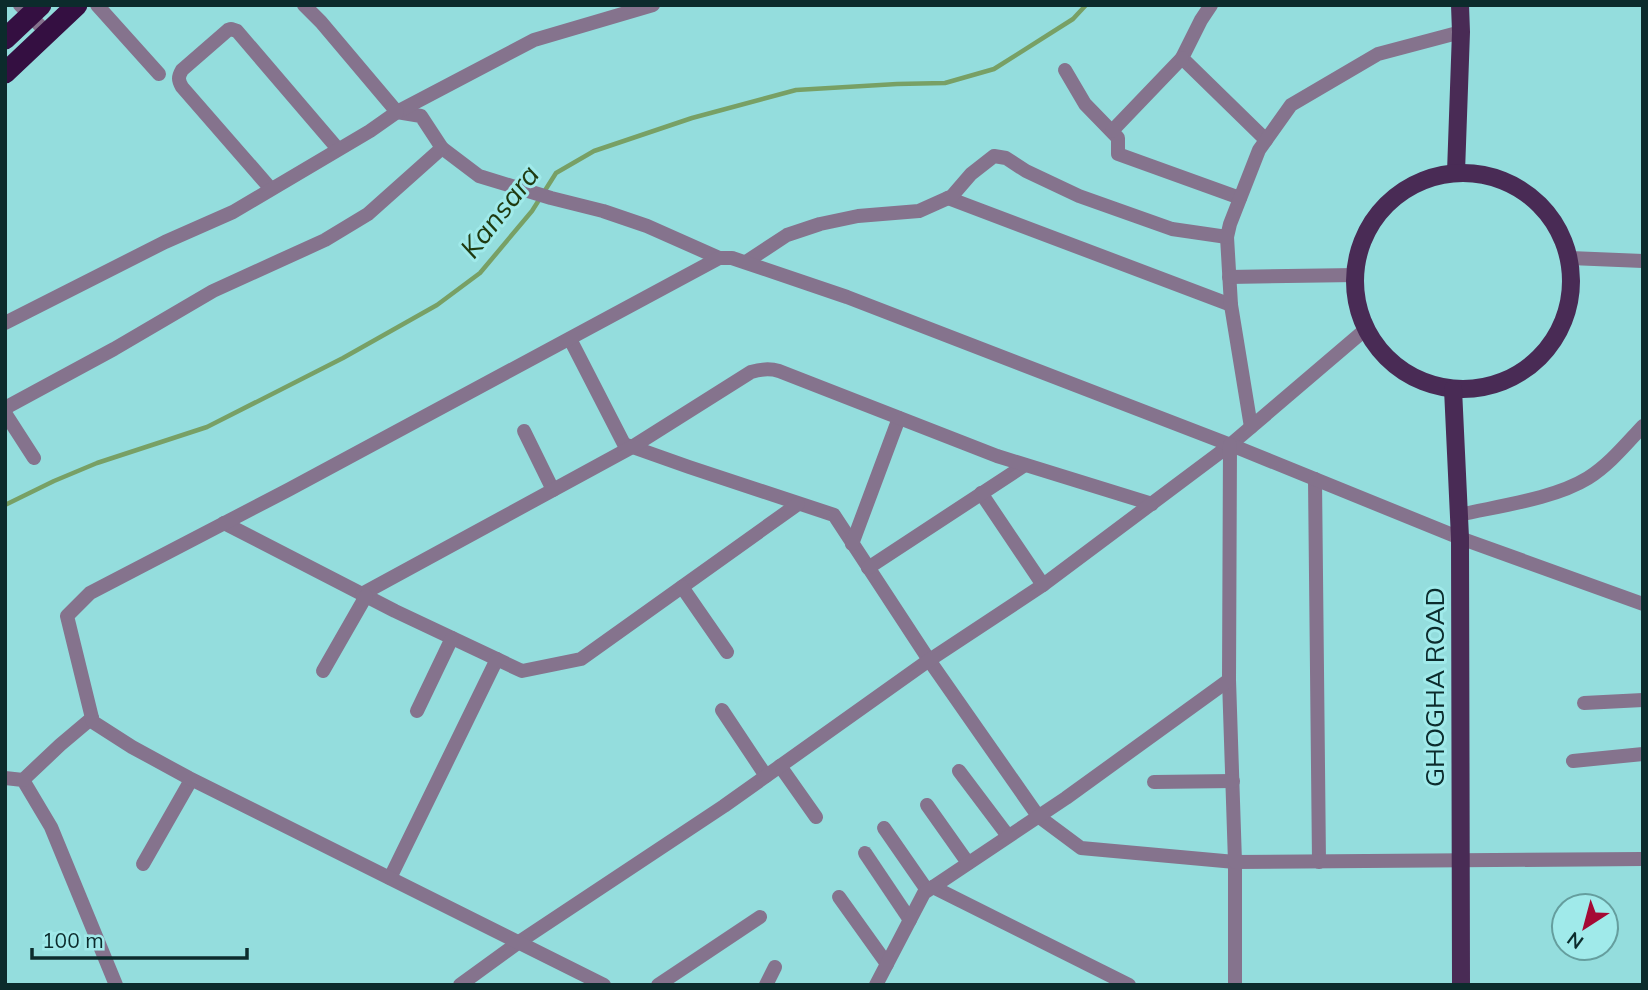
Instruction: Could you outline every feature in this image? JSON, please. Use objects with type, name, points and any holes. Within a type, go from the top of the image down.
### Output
[{"type":"highway","points":[[5,73],[77,5]]},
{"type":"highway","points":[[5,39],[30,9]]},
{"type":"main road","points":[[1456,172],[1460,5]]},
{"type":"main road","points":[[1456,172],[1482,174],[1506,181],[1529,195],[1547,212],[1561,234],[1570,258],[1572,292],[1563,325],[1545,353],[1519,375],[1487,387],[1453,389],[1418,380],[1387,359],[1366,329],[1355,295],[1356,260],[1369,226],[1391,199],[1421,180],[1456,172]]},
{"type":"main road","name":"GHOGHA ROAD","points":[[1453,389],[1460,538],[1461,985]]},
{"type":"street","points":[[97,5],[159,74]]},
{"type":"street","points":[[304,5],[397,112],[421,116],[442,148],[479,176],[603,211],[647,226],[719,258],[746,262],[847,297],[1230,445],[1460,538],[1643,604]]},
{"type":"street","points":[[5,323],[165,242],[233,212],[397,112],[534,40],[653,5]]},
{"type":"street","points":[[1112,131],[1182,58],[1211,5]]},
{"type":"street","points":[[30,9],[47,33]]},
{"type":"street","points":[[271,189],[179,81],[182,70],[228,30],[237,31],[338,149]]},
{"type":"street","points":[[1251,427],[1231,305],[1227,237],[1259,150],[1292,105],[1378,54],[1461,32]]},
{"type":"street","points":[[1182,58],[1266,140]]},
{"type":"street","points":[[1065,70],[1085,104],[1118,138],[1118,154],[1240,198]]},
{"type":"street","points":[[34,458],[5,411],[213,291],[325,240],[368,214],[442,148]]},
{"type":"street","points":[[746,262],[787,235],[820,225],[858,216],[919,211],[952,196],[971,174],[994,156],[1006,158],[1026,171],[1079,196],[1172,229],[1227,237]]},
{"type":"street","points":[[948,198],[1231,305]]},
{"type":"street","points":[[604,985],[191,780],[93,722],[67,616],[90,593],[719,258]]},
{"type":"street","points":[[1570,258],[1643,261]]},
{"type":"street","points":[[1229,277],[1356,275]]},
{"type":"street","points":[[460,985],[519,942],[713,813],[929,660],[1043,585],[1230,445],[1366,329]]},
{"type":"street","points":[[570,339],[624,444],[834,515],[929,660],[1038,816],[1081,848],[1235,862],[1643,859]]},
{"type":"street","points":[[323,671],[364,595],[632,447],[751,372],[760,369],[779,371],[997,456],[1152,504]]},
{"type":"street","points":[[852,544],[899,418]]},
{"type":"street","points":[[1459,515],[1556,493],[1573,486],[1606,463],[1643,426]]},
{"type":"street","points":[[524,431],[553,490]]},
{"type":"street","points":[[1230,445],[1229,680],[1235,862],[1235,985]]},
{"type":"street","points":[[868,568],[1024,465]]},
{"type":"street","points":[[1315,480],[1319,862]]},
{"type":"street","points":[[981,493],[1043,585]]},
{"type":"street","points":[[224,523],[364,595],[522,671],[581,659],[798,503]]},
{"type":"street","points":[[682,587],[727,652]]},
{"type":"street","points":[[417,711],[452,638]]},
{"type":"street","points":[[390,878],[497,659]]},
{"type":"street","points":[[878,984],[924,893],[1038,816],[1229,680]]},
{"type":"street","points":[[1584,703],[1643,700]]},
{"type":"street","points":[[722,710],[766,776]]},
{"type":"street","points":[[5,778],[23,780],[92,718]]},
{"type":"street","points":[[1573,761],[1643,754]]},
{"type":"street","points":[[780,766],[816,817]]},
{"type":"street","points":[[959,771],[1008,836]]},
{"type":"street","points":[[23,780],[51,827],[116,985]]},
{"type":"street","points":[[143,864],[191,780]]},
{"type":"street","points":[[1154,782],[1233,781]]},
{"type":"street","points":[[927,805],[968,863]]},
{"type":"street","points":[[884,828],[930,889],[1129,985]]},
{"type":"street","points":[[865,853],[910,920]]},
{"type":"street","points":[[839,897],[887,964]]},
{"type":"street","points":[[658,985],[760,917]]},
{"type":"street","points":[[766,985],[775,967]]},
{"type":"waterway","name":"Kansara","points":[[5,505],[97,463],[207,427],[343,358],[437,305],[480,273],[532,211],[556,173],[594,151],[692,118],[796,90],[945,83],[994,69],[1073,19],[1086,5]]}]
